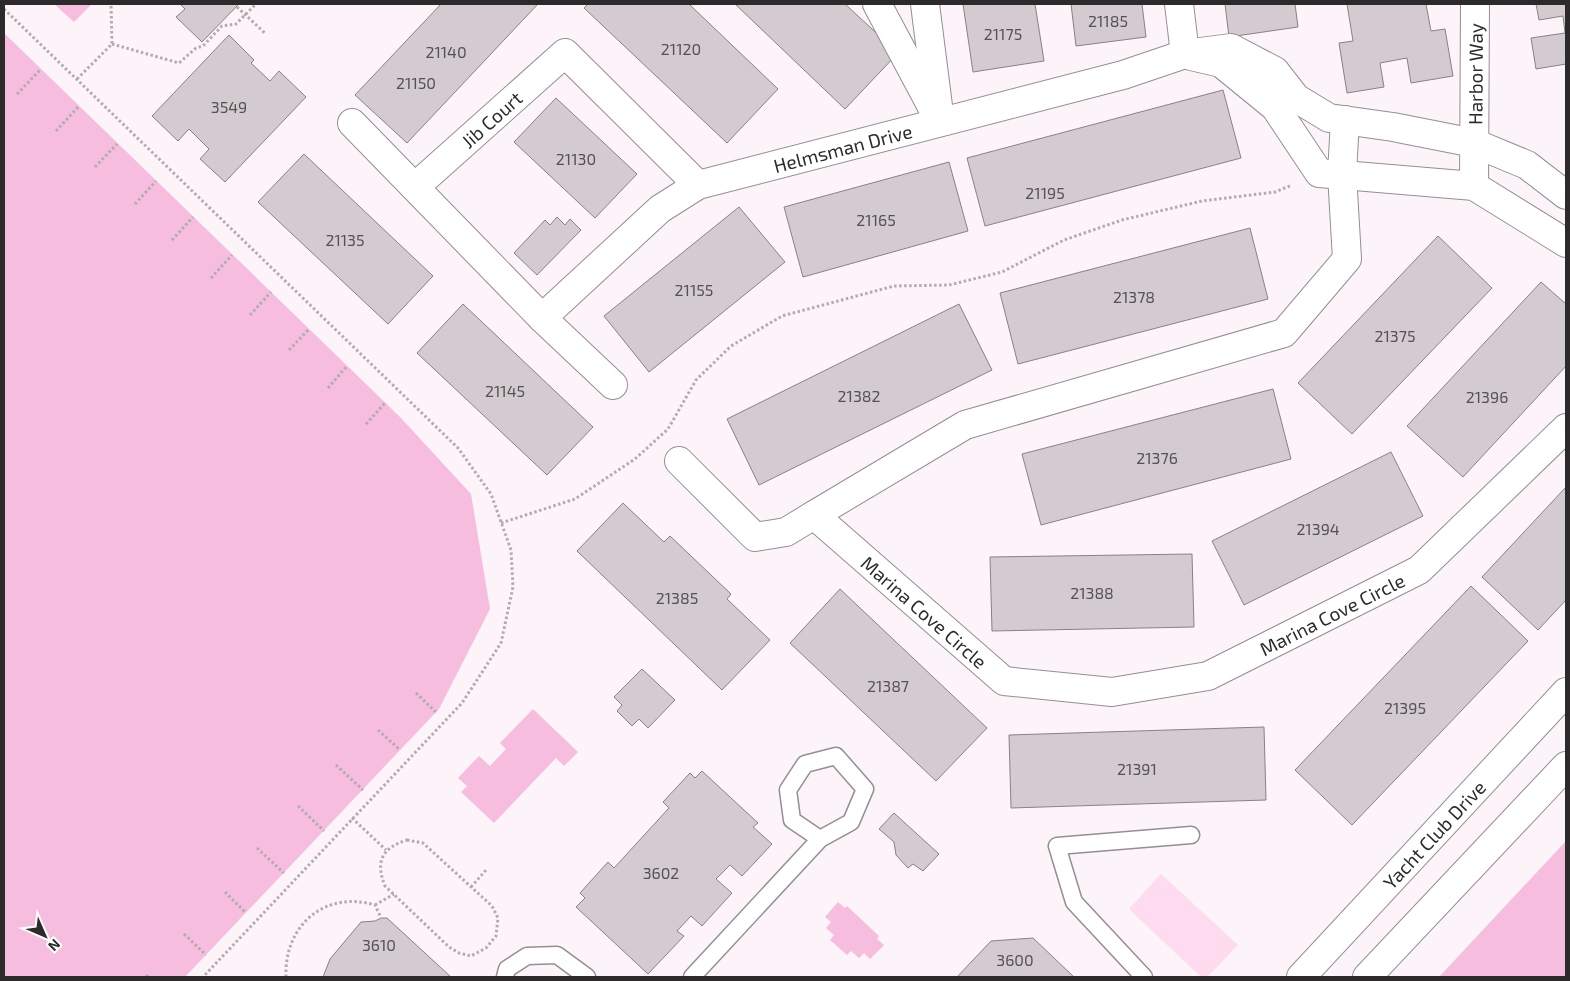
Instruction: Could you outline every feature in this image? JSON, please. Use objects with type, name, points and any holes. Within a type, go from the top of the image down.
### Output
[{"type":"street","points":[[877,4],[940,122]]},
{"type":"street","points":[[925,4],[940,122]]},
{"type":"street","points":[[1179,4],[1185,54],[1221,64],[1275,107],[1330,174],[1474,186],[1566,243]]},
{"type":"street","name":"Harbor Way","points":[[1474,186],[1476,4]]},
{"type":"street","name":"Helmsman Drive","points":[[542,318],[660,209],[698,185],[1123,75],[1185,54],[1231,48],[1275,71],[1296,98],[1337,119]]},
{"type":"street","name":"Jib Court","points":[[415,187],[566,53],[698,185]]},
{"type":"street","points":[[679,461],[755,537],[786,532],[965,425],[1284,333],[1347,259],[1330,174],[1337,119]]},
{"type":"street","name":"Harbor Way","points":[[1337,119],[1393,127],[1474,143],[1527,165],[1566,195]]},
{"type":"street","points":[[352,123],[542,318],[613,385]]},
{"type":"street","name":"Marina Cove Circle","points":[[814,514],[1004,681],[1112,692],[1208,676],[1419,570],[1566,428]]},
{"type":"street","name":"Yacht Club Drive","points":[[1301,977],[1566,692]]},
{"type":"street","points":[[1367,977],[1566,766]]},
{"type":"lane","points":[[692,977],[820,840],[852,822],[865,789],[836,756],[805,764],[788,790],[792,820],[820,840]]},
{"type":"lane","points":[[1144,977],[1074,902],[1057,846],[1191,835]]},
{"type":"lane","points":[[506,977],[507,969],[527,956],[557,955],[586,977]]},
{"type":"path","points":[[76,79],[112,44],[111,4]]},
{"type":"path","points":[[112,44],[178,63],[196,48],[203,46],[222,26],[236,24],[256,4]]},
{"type":"path","points":[[236,7],[266,34]]},
{"type":"path","points":[[4,9],[458,448],[491,494],[511,550],[513,587],[500,643],[462,703],[203,977]]},
{"type":"path","points":[[17,94],[41,69]]},
{"type":"path","points":[[56,131],[79,106]]},
{"type":"path","points":[[95,167],[117,144]]},
{"type":"path","points":[[501,522],[575,499],[635,459],[668,429],[696,380],[703,373],[731,346],[782,316],[894,286],[949,285],[1002,272],[1064,240],[1122,220],[1202,201],[1275,192],[1330,174]]},
{"type":"path","points":[[135,204],[156,181]]},
{"type":"path","points":[[172,240],[194,218]]},
{"type":"path","points":[[210,278],[232,255]]},
{"type":"path","points":[[250,315],[271,292]]},
{"type":"path","points":[[289,350],[309,329]]},
{"type":"path","points":[[328,388],[347,366]]},
{"type":"path","points":[[366,424],[385,403]]},
{"type":"path","points":[[416,693],[436,712]]},
{"type":"path","points":[[378,730],[400,750]]},
{"type":"path","points":[[336,765],[363,790]]},
{"type":"path","points":[[298,806],[324,831]]},
{"type":"path","points":[[352,818],[386,850]]},
{"type":"path","points":[[407,840],[422,843],[492,906],[498,918],[496,936],[486,948],[472,956],[459,953],[449,947],[385,886],[381,876],[381,862],[386,850],[394,844],[407,840]]},
{"type":"path","points":[[258,848],[284,873]]},
{"type":"path","points":[[471,887],[486,870]]},
{"type":"path","points":[[225,892],[246,913]]},
{"type":"path","points":[[286,977],[286,968],[295,934],[306,919],[324,908],[345,901],[364,902],[375,905],[394,894]]},
{"type":"path","points":[[375,905],[381,918]]},
{"type":"path","points":[[184,934],[206,955]]},
{"type":"shaded area","points":[[54,4],[92,4],[74,22]]},
{"type":"shaded area","points":[[4,33],[400,417],[471,494],[490,609],[439,709],[185,977],[4,977]]},
{"type":"shaded area","points":[[533,709],[578,752],[564,766],[556,758],[494,823],[461,792],[467,786],[458,778],[479,756],[490,766],[506,749],[500,743]]},
{"type":"shaded area","points":[[1566,841],[1566,977],[1439,977]]},
{"type":"shaded area","points":[[1161,874],[1238,945],[1207,977],[1201,977],[1129,909]]},
{"type":"shaded area","points":[[838,902],[845,908],[847,906],[879,936],[877,939],[884,945],[870,959],[864,953],[859,958],[851,951],[847,955],[830,940],[834,935],[826,928],[831,922],[825,917]]},
{"type":"building","points":[[180,4],[239,4],[202,42],[176,17],[185,9]]},
{"type":"building","points":[[441,4],[538,4],[407,143],[355,95]]},
{"type":"building","points":[[588,4],[689,4],[778,89],[727,143],[584,8]]},
{"type":"building","points":[[735,4],[845,4],[898,53],[845,109]]},
{"type":"building","points":[[963,4],[1035,4],[1044,61],[973,72]]},
{"type":"building","points":[[1071,4],[1142,4],[1146,37],[1076,46]]},
{"type":"building","points":[[1225,4],[1295,4],[1298,27],[1229,37]]},
{"type":"building","points":[[1347,4],[1426,4],[1431,31],[1445,29],[1453,76],[1411,83],[1407,58],[1380,63],[1384,87],[1347,93],[1339,43],[1353,41]]},
{"type":"building","points":[[1536,4],[1566,4],[1566,64],[1536,69],[1531,38],[1565,33],[1563,16],[1539,20]]},
{"type":"building","points":[[229,35],[254,60],[251,63],[270,81],[279,71],[306,97],[225,182],[200,159],[209,149],[189,129],[178,141],[152,116]]},
{"type":"building","points":[[1223,90],[1241,158],[985,226],[967,158]]},
{"type":"building","points":[[556,98],[637,174],[595,218],[514,142]]},
{"type":"building","points":[[304,154],[433,276],[388,324],[258,202]]},
{"type":"building","points":[[949,162],[968,231],[803,277],[784,207]]},
{"type":"building","points":[[739,207],[785,262],[649,372],[604,316]]},
{"type":"building","points":[[557,217],[565,225],[570,219],[581,230],[537,275],[514,253],[545,220],[550,225]]},
{"type":"building","points":[[1250,228],[1268,299],[1018,364],[1000,293]]},
{"type":"building","points":[[1438,236],[1492,288],[1352,434],[1298,383]]},
{"type":"building","points":[[1541,282],[1566,304],[1566,366],[1463,477],[1407,426]]},
{"type":"building","points":[[463,304],[593,427],[547,475],[417,353]]},
{"type":"building","points":[[959,304],[992,370],[759,485],[727,419]]},
{"type":"building","points":[[1273,389],[1291,459],[1041,525],[1022,454]]},
{"type":"building","points":[[1391,452],[1423,516],[1244,605],[1212,541]]},
{"type":"building","points":[[1566,487],[1566,600],[1538,630],[1482,577]]},
{"type":"building","points":[[623,503],[664,542],[670,536],[731,594],[727,599],[770,640],[722,690],[577,551]]},
{"type":"building","points":[[1192,554],[1194,627],[992,631],[990,557]]},
{"type":"building","points":[[1471,586],[1528,641],[1352,825],[1295,770]]},
{"type":"building","points":[[840,589],[987,728],[936,781],[790,643]]},
{"type":"building","points":[[642,669],[675,700],[648,728],[639,719],[632,726],[617,711],[622,705],[614,697]]},
{"type":"building","points":[[1264,727],[1266,800],[1011,808],[1009,735]]},
{"type":"building","points":[[702,771],[758,823],[753,827],[772,844],[742,876],[730,865],[716,879],[732,893],[702,926],[691,916],[677,931],[684,936],[648,974],[576,907],[585,898],[580,893],[608,862],[614,868],[669,808],[663,802],[690,773],[695,778]]},
{"type":"building","points":[[894,813],[939,854],[923,871],[913,864],[908,868],[896,855],[894,842],[879,829]]},
{"type":"building","points":[[387,918],[451,977],[323,977],[330,959],[361,922],[375,921]]},
{"type":"building","points":[[1033,938],[1074,977],[957,977],[991,941]]}]
